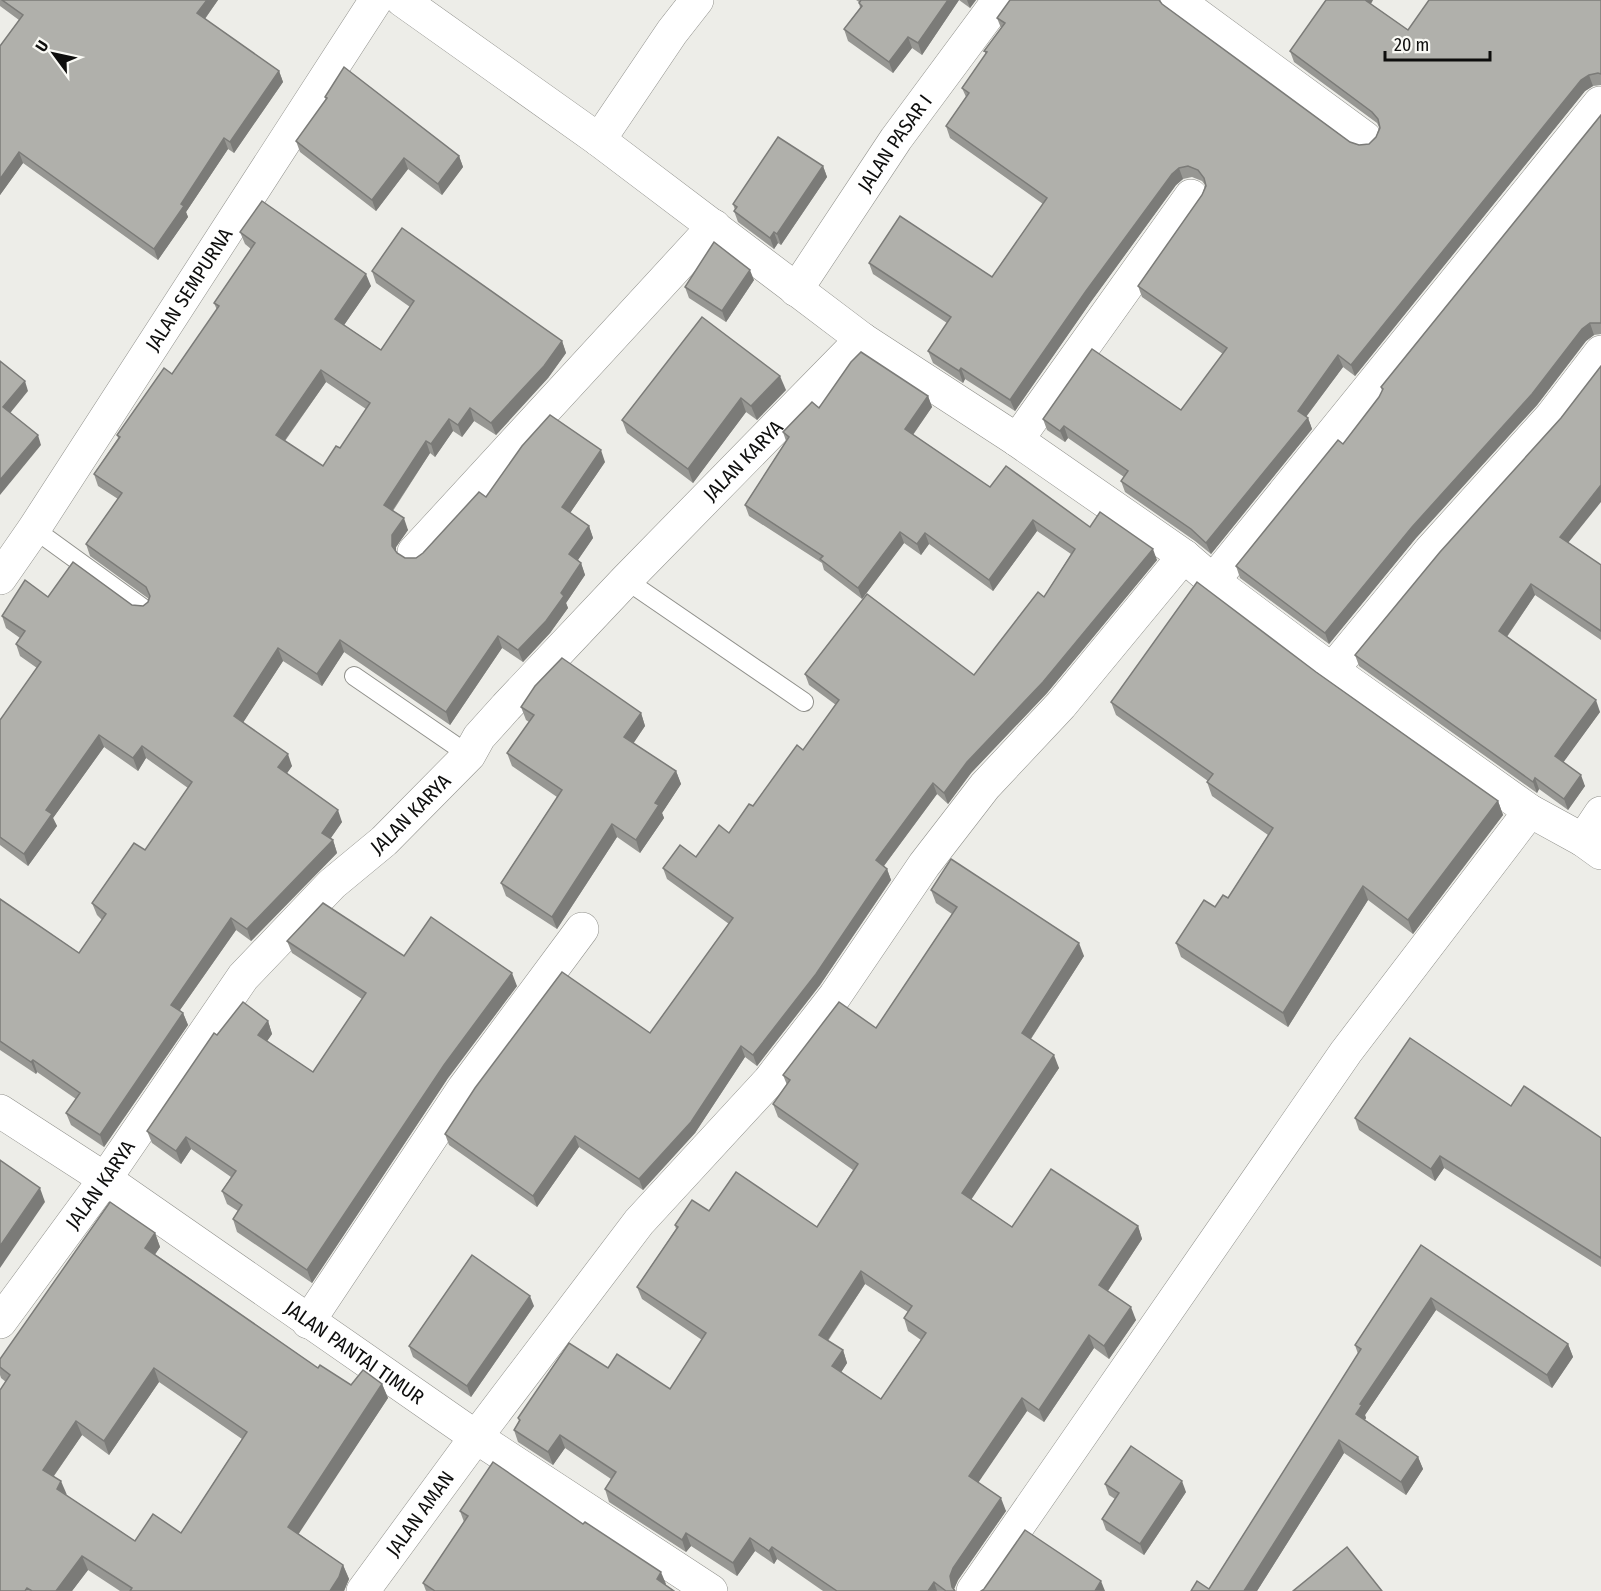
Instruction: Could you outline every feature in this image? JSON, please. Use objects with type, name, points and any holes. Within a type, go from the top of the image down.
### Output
[{"type":"street","name":"JALAN SEMPURNA","points":[[0,578],[34,529],[375,0]]},
{"type":"street","points":[[402,0],[599,140],[862,339],[1017,440],[1184,556],[1213,581],[1332,670],[1530,811],[1592,847],[1601,813]]},
{"type":"street","points":[[599,140],[672,32],[697,0]]},
{"type":"street","name":"JALAN PASAR I","points":[[796,290],[896,139],[999,0]]},
{"type":"street","points":[[1177,0],[1365,138]]},
{"type":"street","points":[[1213,581],[1600,103]]},
{"type":"street","points":[[1017,440],[1191,196]]},
{"type":"street","points":[[414,552],[714,226]]},
{"type":"street","name":"JALAN KARYA","points":[[0,1322],[105,1179],[243,977],[325,892],[384,841],[469,754],[480,737],[506,707],[626,580],[862,339]]},
{"type":"street","points":[[1332,670],[1430,551],[1551,417],[1601,352]]},
{"type":"street","name":"JALAN AMAN","points":[[363,1591],[639,1222],[769,1081],[835,996],[924,865],[985,786],[1061,705],[1184,556]]},
{"type":"street","points":[[973,1591],[1346,1052],[1530,811]]},
{"type":"street","points":[[308,1322],[464,1088],[582,929]]},
{"type":"street","name":"JALAN PANTAI TIMUR","points":[[0,1111],[105,1179],[476,1437],[711,1591]]},
{"type":"lane","points":[[34,529],[143,608]]},
{"type":"lane","points":[[626,580],[804,702]]},
{"type":"lane","points":[[354,676],[469,754]]},
{"type":"building","points":[[2,0],[207,0],[197,13],[279,71],[230,142],[224,138],[181,204],[184,206],[154,249],[19,152],[0,179],[0,46],[23,15]]},
{"type":"building","points":[[861,0],[948,0],[918,43],[908,37],[889,62],[844,29],[862,6],[859,3]]},
{"type":"building","points":[[1010,0],[1159,0],[1350,142],[1359,145],[1369,144],[1376,137],[1380,128],[1378,119],[1372,112],[1290,51],[1326,0],[1365,0],[1408,30],[1429,0],[1601,0],[1601,74],[1589,75],[1581,80],[1351,365],[1338,355],[1298,411],[1308,418],[1206,543],[1191,529],[1121,481],[1128,471],[1064,426],[1060,431],[1043,419],[1092,349],[1181,410],[1227,348],[1138,286],[1202,195],[1206,186],[1198,170],[1188,166],[1179,168],[1172,174],[1010,400],[961,368],[959,371],[928,351],[951,317],[869,263],[900,216],[992,277],[1047,198],[946,126],[969,93],[962,88],[987,52],[984,51],[1005,23],[997,18]]},
{"type":"building","points":[[344,67],[459,156],[438,184],[404,158],[372,200],[296,141],[327,98],[325,97]]},
{"type":"building","points":[[1601,115],[1601,323],[1590,323],[1582,329],[1532,394],[1412,527],[1325,633],[1236,566],[1338,440],[1343,444],[1379,397],[1383,389],[1381,387]]},
{"type":"building","points":[[778,137],[823,166],[777,234],[774,232],[770,238],[734,211],[737,207],[733,204]]},
{"type":"building","points":[[262,201],[366,274],[335,319],[381,350],[414,301],[372,271],[402,228],[562,341],[544,366],[491,423],[470,408],[458,425],[449,419],[431,444],[426,441],[384,505],[404,518],[392,535],[392,546],[405,558],[416,558],[423,553],[479,492],[486,497],[522,446],[550,415],[601,450],[562,507],[589,526],[569,554],[581,563],[561,593],[564,596],[546,621],[518,650],[498,636],[446,712],[340,640],[317,674],[278,648],[234,716],[288,754],[278,767],[338,810],[322,833],[333,840],[247,929],[231,918],[171,1005],[183,1013],[100,1135],[66,1113],[80,1093],[33,1060],[31,1062],[0,1041],[0,899],[79,953],[106,914],[92,903],[134,843],[145,850],[192,782],[142,746],[133,758],[99,735],[46,810],[52,814],[24,854],[0,837],[0,720],[41,662],[16,644],[25,631],[2,616],[25,580],[48,597],[73,562],[132,605],[143,606],[148,602],[150,596],[146,587],[86,544],[122,493],[94,474],[120,437],[117,435],[164,368],[172,374],[219,306],[214,303],[255,243],[240,232]],"holes":[[[321,370],[370,403],[340,448],[336,446],[323,466],[276,435]]]},
{"type":"building","points":[[714,242],[750,270],[722,311],[685,287]]},
{"type":"building","points":[[702,317],[780,376],[751,406],[741,398],[688,469],[622,420]]},
{"type":"building","points":[[861,352],[928,396],[905,429],[990,487],[1006,466],[1090,527],[1100,512],[1153,549],[1043,682],[967,762],[944,793],[933,783],[876,860],[887,869],[816,974],[753,1055],[741,1046],[691,1122],[639,1179],[575,1136],[533,1196],[445,1134],[475,1088],[562,972],[650,1033],[733,918],[663,868],[680,845],[696,857],[719,825],[729,833],[749,804],[753,806],[797,745],[803,750],[839,700],[805,674],[867,594],[974,675],[1038,592],[1044,597],[1075,549],[1033,520],[989,580],[925,533],[917,544],[900,532],[858,588],[820,559],[823,556],[745,505],[789,437],[783,432],[812,402],[819,408],[851,362]]},
{"type":"building","points":[[0,361],[25,381],[3,407],[38,435],[0,480]]},
{"type":"building","points":[[1601,366],[1601,485],[1560,537],[1601,565],[1601,631],[1531,584],[1499,631],[1596,700],[1555,756],[1581,775],[1564,799],[1535,778],[1533,782],[1355,655],[1440,552],[1561,418]]},
{"type":"building","points":[[1197,582],[1316,672],[1498,801],[1408,920],[1363,886],[1283,1013],[1176,943],[1204,900],[1215,907],[1223,895],[1228,898],[1273,828],[1207,782],[1213,774],[1111,702]]},
{"type":"building","points":[[562,658],[641,713],[624,737],[676,771],[655,803],[659,805],[636,840],[612,824],[552,917],[501,883],[562,790],[507,753],[534,715],[521,707],[535,686]]},
{"type":"building","points":[[951,859],[1079,943],[1022,1033],[1054,1055],[962,1193],[1012,1227],[1051,1169],[1138,1226],[1099,1285],[1131,1307],[1104,1346],[1089,1335],[1039,1410],[1022,1398],[969,1476],[1001,1498],[953,1568],[950,1576],[955,1591],[946,1591],[934,1582],[928,1591],[837,1591],[772,1547],[769,1551],[750,1538],[733,1563],[686,1533],[682,1540],[605,1489],[616,1472],[560,1435],[548,1452],[514,1430],[520,1420],[518,1418],[569,1343],[608,1368],[617,1354],[670,1389],[706,1333],[637,1287],[678,1227],[675,1225],[692,1200],[709,1211],[736,1172],[817,1227],[858,1164],[773,1104],[790,1080],[783,1075],[839,1002],[876,1028],[957,907],[931,890]],"holes":[[[861,1271],[912,1306],[904,1318],[926,1333],[881,1399],[832,1366],[843,1350],[819,1335]]]},
{"type":"building","points":[[323,903],[404,956],[431,917],[512,973],[444,1065],[307,1270],[233,1219],[242,1205],[222,1191],[236,1171],[186,1137],[176,1151],[147,1131],[214,1033],[217,1035],[243,1002],[268,1021],[258,1035],[313,1072],[366,993],[287,941]]},
{"type":"building","points":[[1410,1038],[1511,1106],[1524,1086],[1601,1138],[1601,1258],[1440,1156],[1431,1169],[1355,1118]]},
{"type":"building","points":[[0,1160],[40,1188],[0,1246]]},
{"type":"building","points":[[110,1202],[155,1233],[145,1248],[318,1368],[320,1365],[351,1385],[363,1370],[382,1384],[288,1527],[343,1565],[330,1591],[130,1591],[132,1588],[82,1556],[56,1591],[32,1591],[27,1588],[25,1591],[0,1591],[0,1390],[10,1375],[0,1367],[0,1359]],"holes":[[[154,1368],[247,1432],[181,1533],[153,1514],[135,1541],[57,1489],[61,1481],[43,1470],[76,1421],[104,1441]]]},
{"type":"building","points":[[1421,1245],[1568,1344],[1547,1375],[1431,1298],[1360,1404],[1362,1405],[1356,1414],[1418,1457],[1401,1482],[1339,1440],[1244,1591],[1191,1591],[1197,1581],[1209,1589],[1361,1349],[1355,1345]]},
{"type":"building","points":[[472,1255],[530,1296],[467,1386],[409,1346]]},
{"type":"building","points":[[1131,1446],[1182,1481],[1140,1544],[1102,1519],[1119,1493],[1105,1484]]},
{"type":"building","points":[[493,1462],[583,1524],[585,1522],[661,1572],[657,1579],[674,1591],[435,1591],[423,1583],[468,1516],[460,1511]]},
{"type":"building","points":[[1025,1530],[1101,1581],[1095,1591],[981,1591]]},
{"type":"building","points":[[1347,1547],[1382,1591],[1293,1591]]}]
